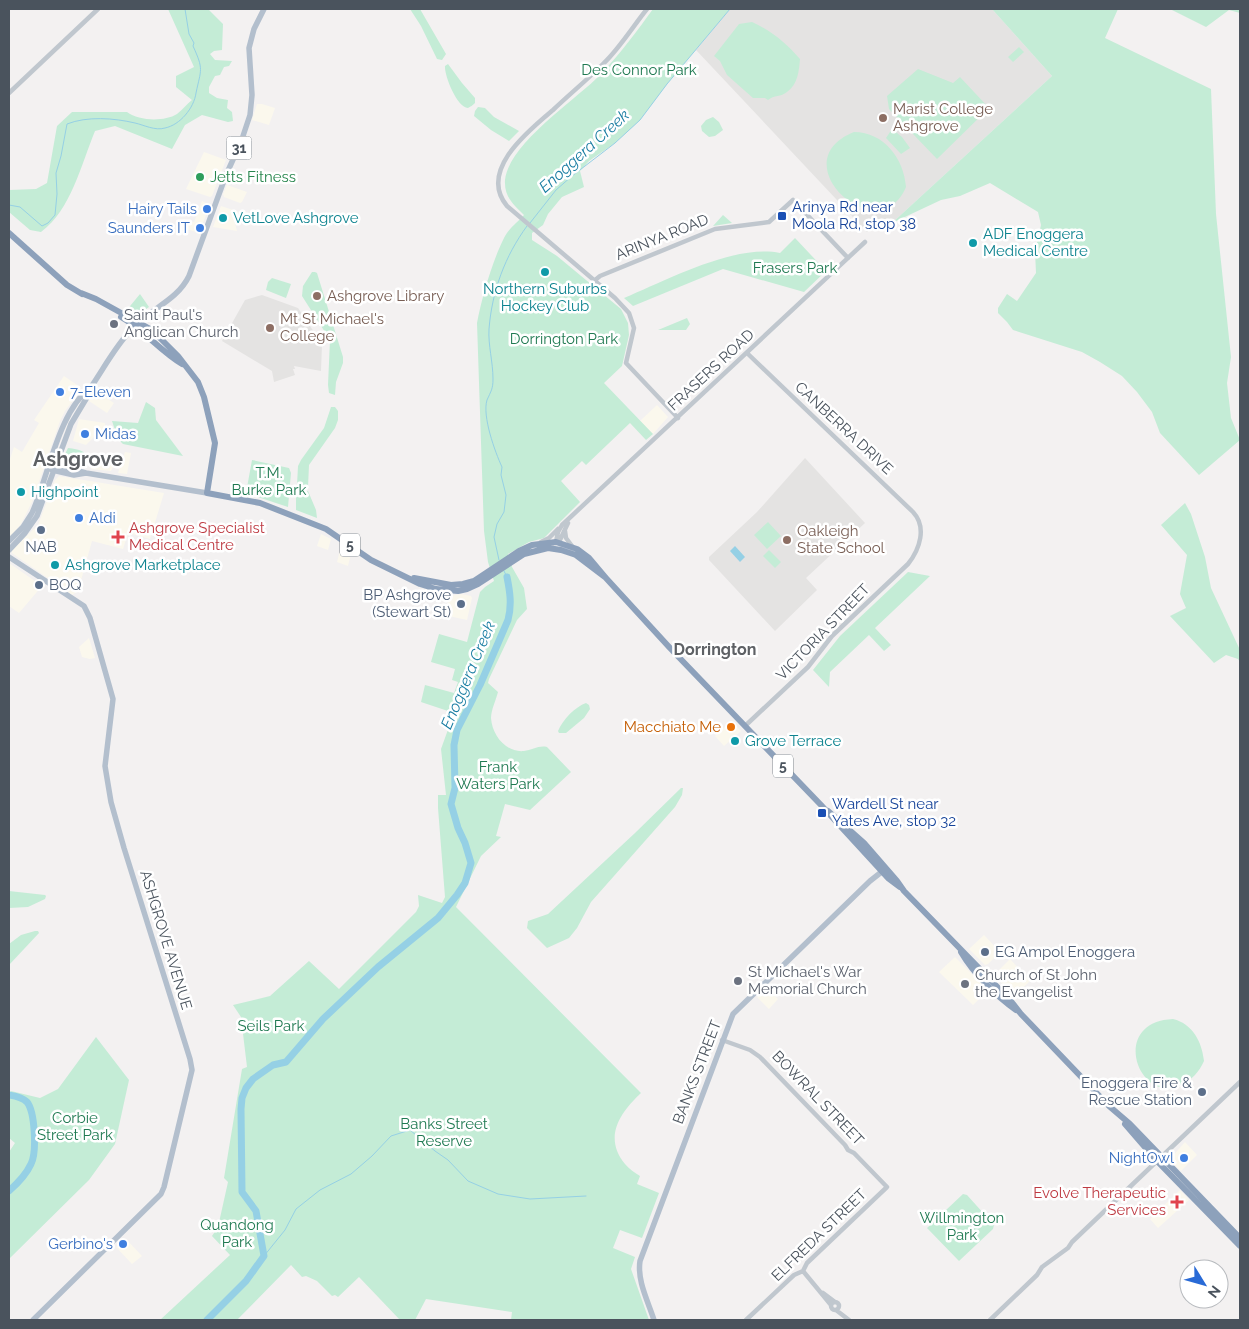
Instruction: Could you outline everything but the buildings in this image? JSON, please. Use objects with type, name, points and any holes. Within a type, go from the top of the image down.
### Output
[{"type":"highway","points":[[9,233],[67,285],[137,324],[175,360],[184,365],[200,386],[214,440],[207,493]]},
{"type":"highway","points":[[9,238],[21,249],[32,254]]},
{"type":"highway","name":"5","points":[[207,493],[263,504],[326,529],[366,558],[408,577],[445,588],[469,583],[490,573],[527,547],[540,543],[573,547],[589,558],[604,577],[745,726],[821,805],[852,832],[894,883],[958,948],[970,966],[1008,1004],[1021,1014],[1130,1124],[1159,1159],[1240,1246]]},
{"type":"highway","name":"5","points":[[515,557],[557,544]]},
{"type":"highway","name":"5","points":[[557,544],[576,555],[604,577]]},
{"type":"highway","name":"5","points":[[1159,1159],[1240,1238]]},
{"type":"main road","name":"31","points":[[9,550],[25,533],[37,516],[67,418],[86,391],[92,387],[127,334],[174,296],[182,288],[189,276],[226,175],[241,142],[251,111],[250,48],[254,29],[264,9]]},
{"type":"main road","name":"31","points":[[9,541],[23,527],[32,513],[52,467]]},
{"type":"main road","points":[[52,467],[74,475],[86,473],[207,493]]},
{"type":"main road","name":"ASHGROVE AVENUE","points":[[9,557],[84,606],[90,618],[113,699],[105,766],[111,802],[192,1070],[161,1194],[32,1320]]},
{"type":"main road","name":"BANKS STREET","points":[[654,1320],[640,1279],[638,1269],[640,1261],[730,1019],[736,1009],[883,868]]},
{"type":"street","points":[[9,93],[98,9]]},
{"type":"street","points":[[647,9],[606,62],[526,134],[508,155],[500,174],[498,191],[501,199],[520,218],[622,305],[633,321],[634,328],[626,360],[628,366],[678,418]]},
{"type":"street","name":"ARINYA ROAD","points":[[594,281],[600,276],[715,229],[769,222],[793,200],[848,258]]},
{"type":"street","name":"FRASERS ROAD","points":[[557,544],[558,532],[565,524],[865,242]]},
{"type":"street","name":"CANBERRA DRIVE","points":[[747,353],[897,494],[916,514],[920,523]]},
{"type":"street","name":"VICTORIA STREET","points":[[745,726],[808,667],[832,636],[908,564],[914,556],[921,538],[920,523]]},
{"type":"street","points":[[540,543],[550,538],[565,524]]},
{"type":"street","points":[[565,524],[564,535],[573,547]]},
{"type":"street","name":"BOWRAL STREET","points":[[722,1040],[750,1050],[760,1057],[848,1150],[854,1153],[887,1187]]},
{"type":"street","points":[[990,1320],[1037,1276],[1042,1267],[1068,1248],[1072,1242],[1240,1082]]},
{"type":"street","name":"ELFREDA STREET","points":[[746,1320],[795,1274],[803,1271],[807,1263],[887,1187]]},
{"type":"street","points":[[803,1271],[833,1303],[839,1304],[838,1308],[847,1319]]},
{"type":"shaded area","name":"Marist College Ashgrove","points":[[730,9],[992,9],[1052,76],[892,223],[878,225],[867,232],[696,50]]},
{"type":"shaded area","points":[[257,104],[275,108],[269,125],[252,120]]},
{"type":"shaded area","points":[[204,152],[226,160],[210,197],[186,189]]},
{"type":"shaded area","points":[[227,185],[247,192],[242,202],[224,197],[223,194]]},
{"type":"shaded area","points":[[202,201],[210,205],[199,233],[180,227],[183,219],[194,222]]},
{"type":"shaded area","points":[[221,206],[239,212],[235,223],[237,231],[213,227]]},
{"type":"shaded area","name":"Mt St Michael's College","points":[[262,295],[298,308],[322,344],[321,371],[294,366],[295,375],[274,382],[272,371],[222,341],[245,300]]},
{"type":"shaded area","points":[[64,376],[80,387],[80,391],[60,421],[32,502],[21,524],[9,538],[9,462],[14,447],[22,452],[39,423],[34,420]]},
{"type":"shaded area","points":[[96,391],[114,403],[107,413],[89,401]]},
{"type":"shaded area","points":[[657,405],[668,417],[653,434],[640,421]]},
{"type":"shaded area","points":[[79,419],[105,423],[105,426],[86,445],[73,441]]},
{"type":"shaded area","points":[[125,452],[131,453],[127,474],[118,473]]},
{"type":"shaded area","name":"Oakleigh State School","points":[[805,458],[865,523],[806,578],[817,590],[775,631],[709,560],[709,557],[757,512]]},
{"type":"shaded area","points":[[93,461],[116,461],[111,471],[91,469]]},
{"type":"shaded area","points":[[59,476],[164,493],[150,539],[128,533],[123,549],[92,541],[78,591],[72,595],[12,553],[12,550],[38,525],[55,480]]},
{"type":"shaded area","points":[[321,534],[331,539],[328,550],[317,546]]},
{"type":"shaded area","points":[[341,546],[351,554],[348,566],[337,562]]},
{"type":"shaded area","points":[[9,563],[42,586],[19,613],[9,606]]},
{"type":"shaded area","points":[[461,594],[471,596],[472,598],[467,620],[444,615],[450,596]]},
{"type":"shaded area","points":[[89,638],[95,658],[90,659],[82,657],[79,647]]},
{"type":"shaded area","points":[[729,723],[733,723],[741,731],[724,746],[715,736]]},
{"type":"shaded area","points":[[984,935],[1000,952],[985,965],[969,949]]},
{"type":"shaded area","points":[[955,957],[988,990],[973,1005],[939,972]]},
{"type":"shaded area","points":[[1010,959],[1030,981],[1014,996],[994,975]]},
{"type":"shaded area","points":[[766,989],[778,999],[769,1009],[757,997]]},
{"type":"shaded area","points":[[1185,1142],[1197,1155],[1181,1171],[1172,1162],[1171,1158]]},
{"type":"shaded area","points":[[1180,1190],[1189,1200],[1158,1228],[1150,1219]]},
{"type":"shaded area","points":[[126,1239],[142,1256],[132,1264],[116,1247]]},
{"type":"green space","points":[[168,9],[208,9],[223,24],[222,50],[214,51],[210,54],[215,60],[232,61],[229,66],[224,67],[220,75],[215,76],[209,87],[209,93],[217,98],[228,100],[227,108],[232,112],[233,121],[228,122],[202,115],[185,125],[172,149],[115,126],[95,131],[74,186],[60,212],[41,232],[30,230],[9,212],[9,190],[36,189],[47,183],[57,126],[72,112],[127,112],[145,119],[159,119],[172,117],[192,100],[176,87],[176,76],[194,67]]},
{"type":"green space","points":[[410,9],[420,9],[446,54],[442,60],[437,59],[421,26]]},
{"type":"green space","points":[[653,9],[730,9],[667,84],[640,120],[615,143],[589,161],[580,171],[584,187],[562,197],[548,214],[543,225],[532,233],[532,240],[557,256],[621,309],[628,323],[629,335],[622,366],[604,383],[653,434],[646,440],[630,423],[586,465],[582,461],[561,481],[580,502],[544,538],[529,542],[508,554],[512,567],[524,588],[527,609],[517,620],[489,679],[488,683],[498,692],[491,718],[494,731],[501,742],[517,751],[547,747],[571,772],[530,810],[505,804],[496,836],[501,837],[481,856],[456,907],[641,1093],[621,1117],[615,1135],[615,1144],[625,1164],[640,1176],[637,1184],[659,1193],[642,1238],[620,1230],[613,1248],[635,1257],[631,1269],[649,1320],[511,1320],[512,1312],[426,1299],[415,1320],[400,1320],[359,1277],[338,1297],[332,1296],[317,1281],[306,1276],[302,1277],[291,1265],[237,1320],[160,1320],[230,1255],[212,1236],[218,1227],[228,1182],[224,1178],[242,1069],[247,1067],[241,1017],[233,1005],[270,996],[309,961],[339,989],[416,912],[419,906],[418,895],[442,903],[445,897],[438,795],[446,795],[441,749],[454,713],[421,702],[425,685],[454,693],[458,682],[452,680],[455,669],[431,662],[439,634],[467,642],[480,592],[494,581],[488,562],[484,531],[477,323],[495,258],[508,232],[524,215],[508,196],[505,180],[509,166],[518,151],[545,123],[601,74]]},
{"type":"green space","points":[[992,9],[1118,9],[1105,38],[1211,89],[1216,214],[1231,357],[1227,383],[1231,418],[1240,440],[1199,475],[1160,433],[1152,412],[1122,376],[1082,352],[1013,330],[998,313],[998,308],[1007,294],[1017,301],[1036,273],[1035,251],[1041,225],[1038,212],[990,183],[960,196],[941,200],[892,223],[1052,76]]},
{"type":"green space","points":[[1170,9],[1240,9],[1240,13],[1229,10],[1206,27]]},
{"type":"green space","points":[[752,22],[778,38],[800,59],[796,81],[791,89],[785,94],[768,100],[765,98],[753,98],[727,75],[720,61],[714,56],[739,24]]},
{"type":"green space","points":[[1019,47],[1024,52],[1013,62],[1008,57]]},
{"type":"green space","points":[[448,64],[475,98],[475,103],[468,108],[460,103],[452,90],[445,70],[445,66]]},
{"type":"green space","points":[[918,69],[953,83],[960,77],[989,108],[937,159],[889,109],[887,96]]},
{"type":"green space","points":[[478,107],[485,108],[494,117],[519,131],[509,141],[491,130],[474,116]]},
{"type":"green space","points":[[713,117],[719,122],[723,130],[715,136],[709,137],[702,131],[701,126],[706,120]]},
{"type":"green space","points":[[892,129],[902,137],[910,148],[901,154],[886,138]]},
{"type":"green space","points":[[854,132],[865,133],[875,137],[891,149],[897,157],[906,187],[893,205],[876,210],[858,206],[842,195],[830,180],[827,162],[834,146]]},
{"type":"green space","points":[[723,215],[732,223],[713,226]]},
{"type":"green space","name":"Frasers Park","points":[[795,238],[826,271],[804,292],[723,269],[633,306],[624,298],[701,265],[742,254],[780,253]]},
{"type":"green space","points":[[312,272],[317,273],[343,357],[343,363],[336,382],[335,395],[329,393],[328,385],[330,340],[302,296],[303,286]]},
{"type":"green space","points":[[272,278],[291,284],[286,298],[266,290],[268,282]]},
{"type":"green space","points":[[140,294],[149,307],[136,316],[126,311]]},
{"type":"green space","points":[[687,318],[690,324],[686,330],[658,330]]},
{"type":"green space","points":[[146,402],[155,408],[156,420],[183,456],[123,444],[118,439],[112,421],[138,423]]},
{"type":"green space","points":[[331,407],[335,407],[338,411],[338,420],[335,428],[309,465],[308,487],[300,489],[297,485],[298,466],[324,428]]},
{"type":"green space","points":[[68,448],[84,452],[87,458],[85,468],[64,463],[63,458]]},
{"type":"green space","name":"T.M. Burke Park","points":[[252,460],[289,468],[291,473],[288,507],[246,493]]},
{"type":"green space","points":[[296,491],[303,493],[308,491],[316,510],[317,518],[296,510]]},
{"type":"green space","points":[[1185,503],[1191,514],[1205,557],[1211,588],[1240,650],[1240,662],[1238,659],[1226,655],[1214,663],[1170,616],[1186,608],[1180,594],[1187,555],[1161,525]]},
{"type":"green space","points":[[768,522],[781,536],[767,549],[754,535]]},
{"type":"green space","points":[[769,550],[781,562],[775,568],[763,556]]},
{"type":"green space","points":[[908,572],[930,576],[875,628],[891,645],[884,651],[869,635],[830,672],[829,687],[813,670],[840,636]]},
{"type":"green space","points":[[586,703],[590,709],[584,718],[566,733],[559,733],[558,731],[566,718],[578,707]]},
{"type":"green space","points":[[683,788],[682,795],[675,807],[591,902],[577,928],[569,938],[547,948],[527,928],[528,921],[548,914]]},
{"type":"green space","points":[[9,891],[46,896],[45,899],[28,907],[9,908]]},
{"type":"green space","points":[[35,931],[39,933],[9,965],[9,944],[21,935]]},
{"type":"green space","points":[[1173,1019],[1180,1021],[1191,1029],[1199,1041],[1204,1061],[1189,1081],[1166,1088],[1153,1084],[1143,1074],[1137,1061],[1136,1047],[1141,1034],[1153,1024]]},
{"type":"green space","name":"Corbie Street Park","points":[[96,1037],[129,1080],[115,1144],[89,1180],[9,1259],[9,1152],[15,1143],[9,1138],[9,1093],[11,1091],[40,1098],[58,1089]]},
{"type":"green space","name":"Willmington Park","points":[[963,1194],[967,1195],[994,1225],[993,1229],[959,1261],[927,1228]]},
{"type":"water","points":[[735,546],[745,557],[740,562],[730,551]]},
{"type":"waterway","points":[[9,205],[20,207],[42,226],[48,223],[55,215],[56,173],[67,124],[83,120],[110,119],[161,129],[181,120],[195,99],[200,70],[199,60],[193,46],[194,43],[189,34],[185,9]]},
{"type":"waterway","name":"Enoggera Creek","points":[[530,223],[556,190],[615,143],[640,120],[667,84],[730,9]]},
{"type":"waterway","name":"Enoggera Creek","points":[[499,560],[494,537],[497,524],[504,512],[506,495],[501,475],[502,467],[493,443],[486,415],[487,400],[492,390],[493,382],[489,329],[493,301],[501,274],[512,249],[527,226]]},
{"type":"waterway","name":"Enoggera Creek","points":[[504,571],[507,577]]},
{"type":"waterway","name":"Enoggera Creek","points":[[207,1320],[246,1281],[264,1256],[256,1211],[242,1192],[241,1109],[242,1098],[246,1088],[253,1079],[273,1065],[286,1062],[323,1019],[378,967],[438,918],[465,883],[471,863],[451,804],[455,788],[454,745],[457,730],[480,685],[508,620],[510,598],[507,577]]},
{"type":"waterway","name":"Enoggera Creek","points":[[9,1095],[21,1098],[30,1107],[34,1142],[33,1158],[29,1168],[22,1179],[9,1191]]},
{"type":"waterway","points":[[264,1256],[285,1230],[296,1209],[320,1190],[351,1174],[391,1136],[410,1130],[448,1160],[468,1181],[498,1194],[530,1199],[586,1196]]},
{"type":"place","name":"Marist College Ashgrove","points":[[883,118]]},
{"type":"place","name":"Jetts Fitness","points":[[200,177]]},
{"type":"place","name":"Hairy Tails","points":[[207,209]]},
{"type":"place","name":"Arinya Rd near Moola Rd, stop 38","points":[[782,216]]},
{"type":"place","name":"VetLove Ashgrove","points":[[223,218]]},
{"type":"place","name":"Saunders IT","points":[[200,228]]},
{"type":"place","name":"ADF Enoggera Medical Centre","points":[[973,243]]},
{"type":"place","name":"Northern Suburbs Hockey Club","points":[[545,272]]},
{"type":"place","name":"Ashgrove Library","points":[[317,296]]},
{"type":"place","name":"Saint Paul's Anglican Church","points":[[114,324]]},
{"type":"place","name":"Mt St Michael's College","points":[[270,328]]},
{"type":"place","name":"7-Eleven","points":[[60,392]]},
{"type":"place","name":"Midas","points":[[85,434]]},
{"type":"place","name":"Highpoint","points":[[21,492]]},
{"type":"place","name":"Aldi","points":[[79,518]]},
{"type":"place","name":"NAB","points":[[41,530]]},
{"type":"place","name":"Ashgrove Specialist Medical Centre","points":[[118,537]]},
{"type":"place","name":"Oakleigh State School","points":[[787,540]]},
{"type":"place","name":"Ashgrove Marketplace","points":[[55,565]]},
{"type":"place","name":"BOQ","points":[[39,585]]},
{"type":"place","name":"BP Ashgrove (Stewart St)","points":[[461,604]]},
{"type":"place","name":"Macchiato Me","points":[[731,727]]},
{"type":"place","name":"Grove Terrace","points":[[735,741]]},
{"type":"place","name":"Wardell St near Yates Ave, stop 32","points":[[822,813]]},
{"type":"place","name":"EG Ampol Enoggera","points":[[985,952]]},
{"type":"place","name":"St Michael's War Memorial Church","points":[[738,981]]},
{"type":"place","name":"Church of St John the Evangelist","points":[[965,984]]},
{"type":"place","name":"Enoggera Fire & Rescue Station","points":[[1202,1092]]},
{"type":"place","name":"NightOwl","points":[[1184,1158]]},
{"type":"place","name":"Evolve Therapeutic Services","points":[[1177,1202]]},
{"type":"place","name":"Gerbino's","points":[[123,1244]]},
{"type":"district","name":"Ashgrove","points":[[78,459]]},
{"type":"district","name":"Dorrington","points":[[715,649]]},
{"type":"park label","name":"Des Connor Park","points":[[639,70]]},
{"type":"park label","name":"Dorrington Park","points":[[564,339]]},
{"type":"park label","name":"Frank Waters Park","points":[[498,776]]},
{"type":"park label","name":"Seils Park","points":[[271,1026]]},
{"type":"park label","name":"Banks Street Reserve","points":[[444,1132]]},
{"type":"park label","name":"Quandong Park","points":[[237,1234]]}]
